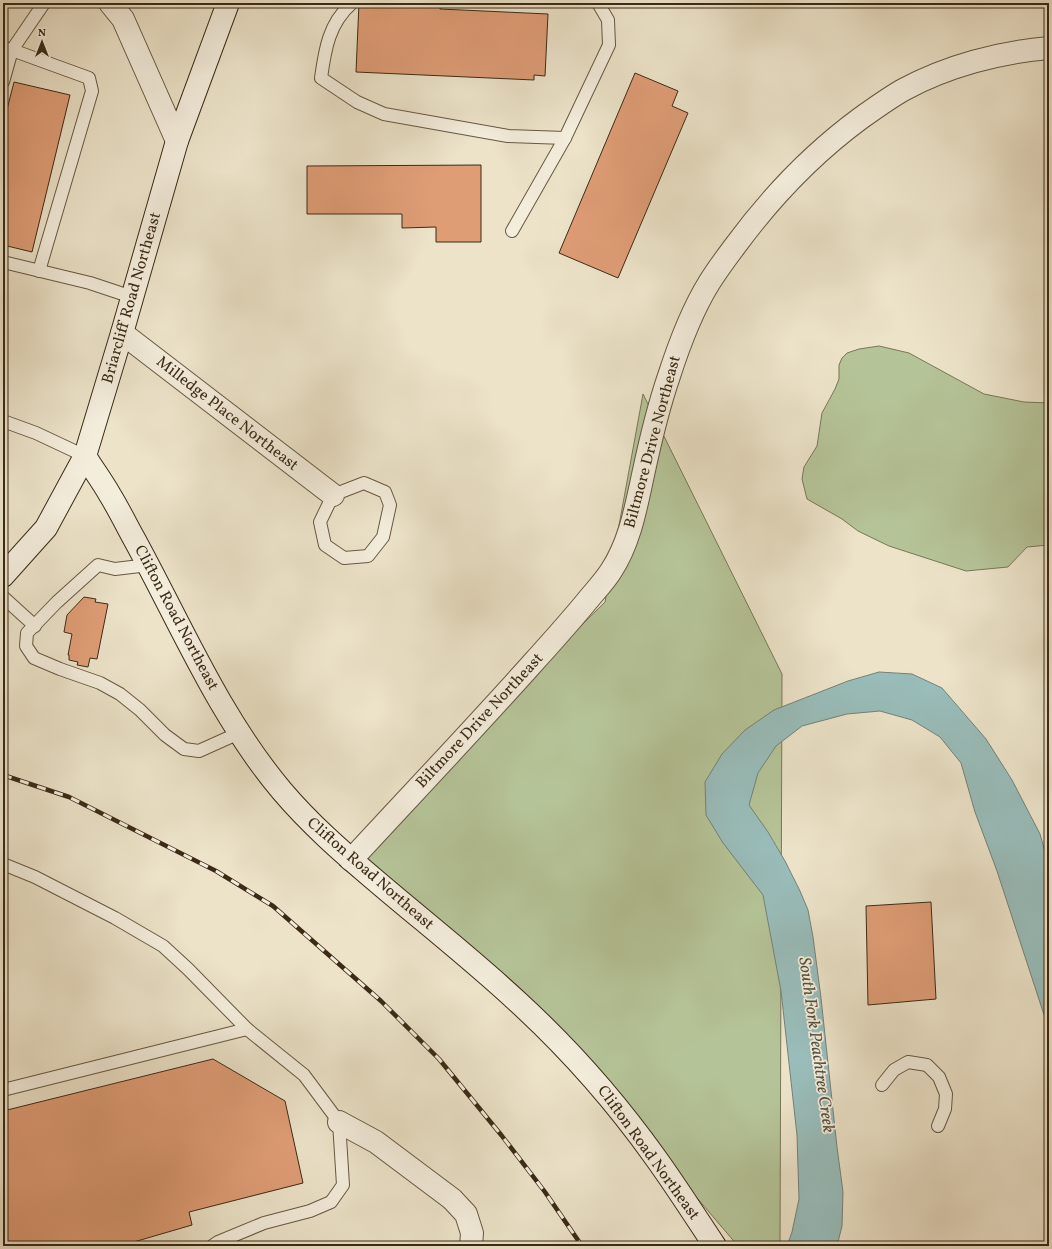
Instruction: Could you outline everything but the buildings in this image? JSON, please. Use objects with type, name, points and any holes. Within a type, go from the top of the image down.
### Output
[{"type":"street","points":[[110,3],[122,19],[177,141]]},
{"type":"street","name":"Briarcliff Road Northeast","points":[[3,576],[46,528],[85,456],[177,141],[228,3]]},
{"type":"street","name":"Biltmore Drive Northeast","points":[[351,860],[473,730],[566,627],[612,570],[621,555],[630,529],[657,415],[676,354],[694,311],[708,284],[752,223],[802,167],[831,142],[874,109],[902,91],[943,72],[967,64],[1020,52],[1049,48]]},
{"type":"street","name":"Milledge Place Northeast","points":[[122,333],[333,495]]},
{"type":"street","name":"Clifton Road Northeast","points":[[85,456],[111,495],[226,712],[269,775],[284,794],[317,829],[351,860],[496,982],[541,1023],[566,1049],[604,1091],[632,1126],[655,1157],[715,1246]]},
{"type":"street","points":[[339,1122],[376,1142],[452,1199],[466,1214],[472,1233],[471,1246]]},
{"type":"lane","points":[[3,82],[8,49],[44,3]]},
{"type":"lane","points":[[352,3],[348,6],[332,28],[324,51],[321,78],[357,102],[384,114],[445,126],[508,136],[565,138]]},
{"type":"lane","points":[[512,231],[565,138],[609,45],[608,20],[598,3]]},
{"type":"lane","points":[[8,49],[89,78],[92,91],[39,271]]},
{"type":"lane","points":[[3,262],[90,283],[132,298]]},
{"type":"lane","points":[[3,421],[36,433],[85,456]]},
{"type":"lane","points":[[364,483],[385,492],[390,505],[383,537],[368,556],[344,558],[325,545],[320,522],[333,495],[364,483]]},
{"type":"lane","points":[[148,565],[115,569],[98,565],[57,602],[27,634],[26,646],[34,658],[100,683],[120,694],[140,710],[165,735],[184,749],[199,751],[239,732]]},
{"type":"lane","points":[[3,597],[35,626]]},
{"type":"lane","points":[[3,864],[42,880],[115,918],[163,946],[248,1029],[304,1075],[339,1122],[343,1185],[331,1202],[310,1210],[264,1223],[218,1242],[212,1246]]},
{"type":"lane","points":[[3,1090],[248,1029]]},
{"type":"lane","points":[[882,1085],[894,1070],[908,1062],[927,1065],[939,1077],[946,1094],[945,1109],[938,1126]]},
{"type":"green space","points":[[879,346],[909,353],[984,394],[1024,402],[1049,403],[1049,545],[1027,547],[1008,567],[966,571],[889,546],[858,531],[842,519],[807,499],[802,479],[804,467],[817,446],[822,413],[839,379],[839,365],[842,358],[847,353],[859,349]]},
{"type":"green space","points":[[643,394],[782,674],[780,1246],[738,1246],[605,1090],[452,956],[339,865],[605,602]]},
{"type":"water","name":"South Fork Peachtree Creek","points":[[879,672],[912,674],[942,688],[986,739],[1012,780],[1040,834],[1049,866],[1049,1030],[997,871],[975,812],[961,763],[940,737],[912,720],[880,711],[847,714],[802,726],[776,746],[758,773],[749,805],[768,832],[785,861],[808,910],[821,998],[843,1192],[842,1226],[837,1246],[787,1246],[792,1232],[799,1199],[797,1135],[781,991],[763,895],[723,843],[706,815],[705,782],[722,754],[745,730],[774,710],[848,681]]},
{"type":"railway","points":[[3,775],[69,797],[216,871],[273,906],[381,1001],[439,1059],[502,1136],[545,1192],[582,1246]]}]
